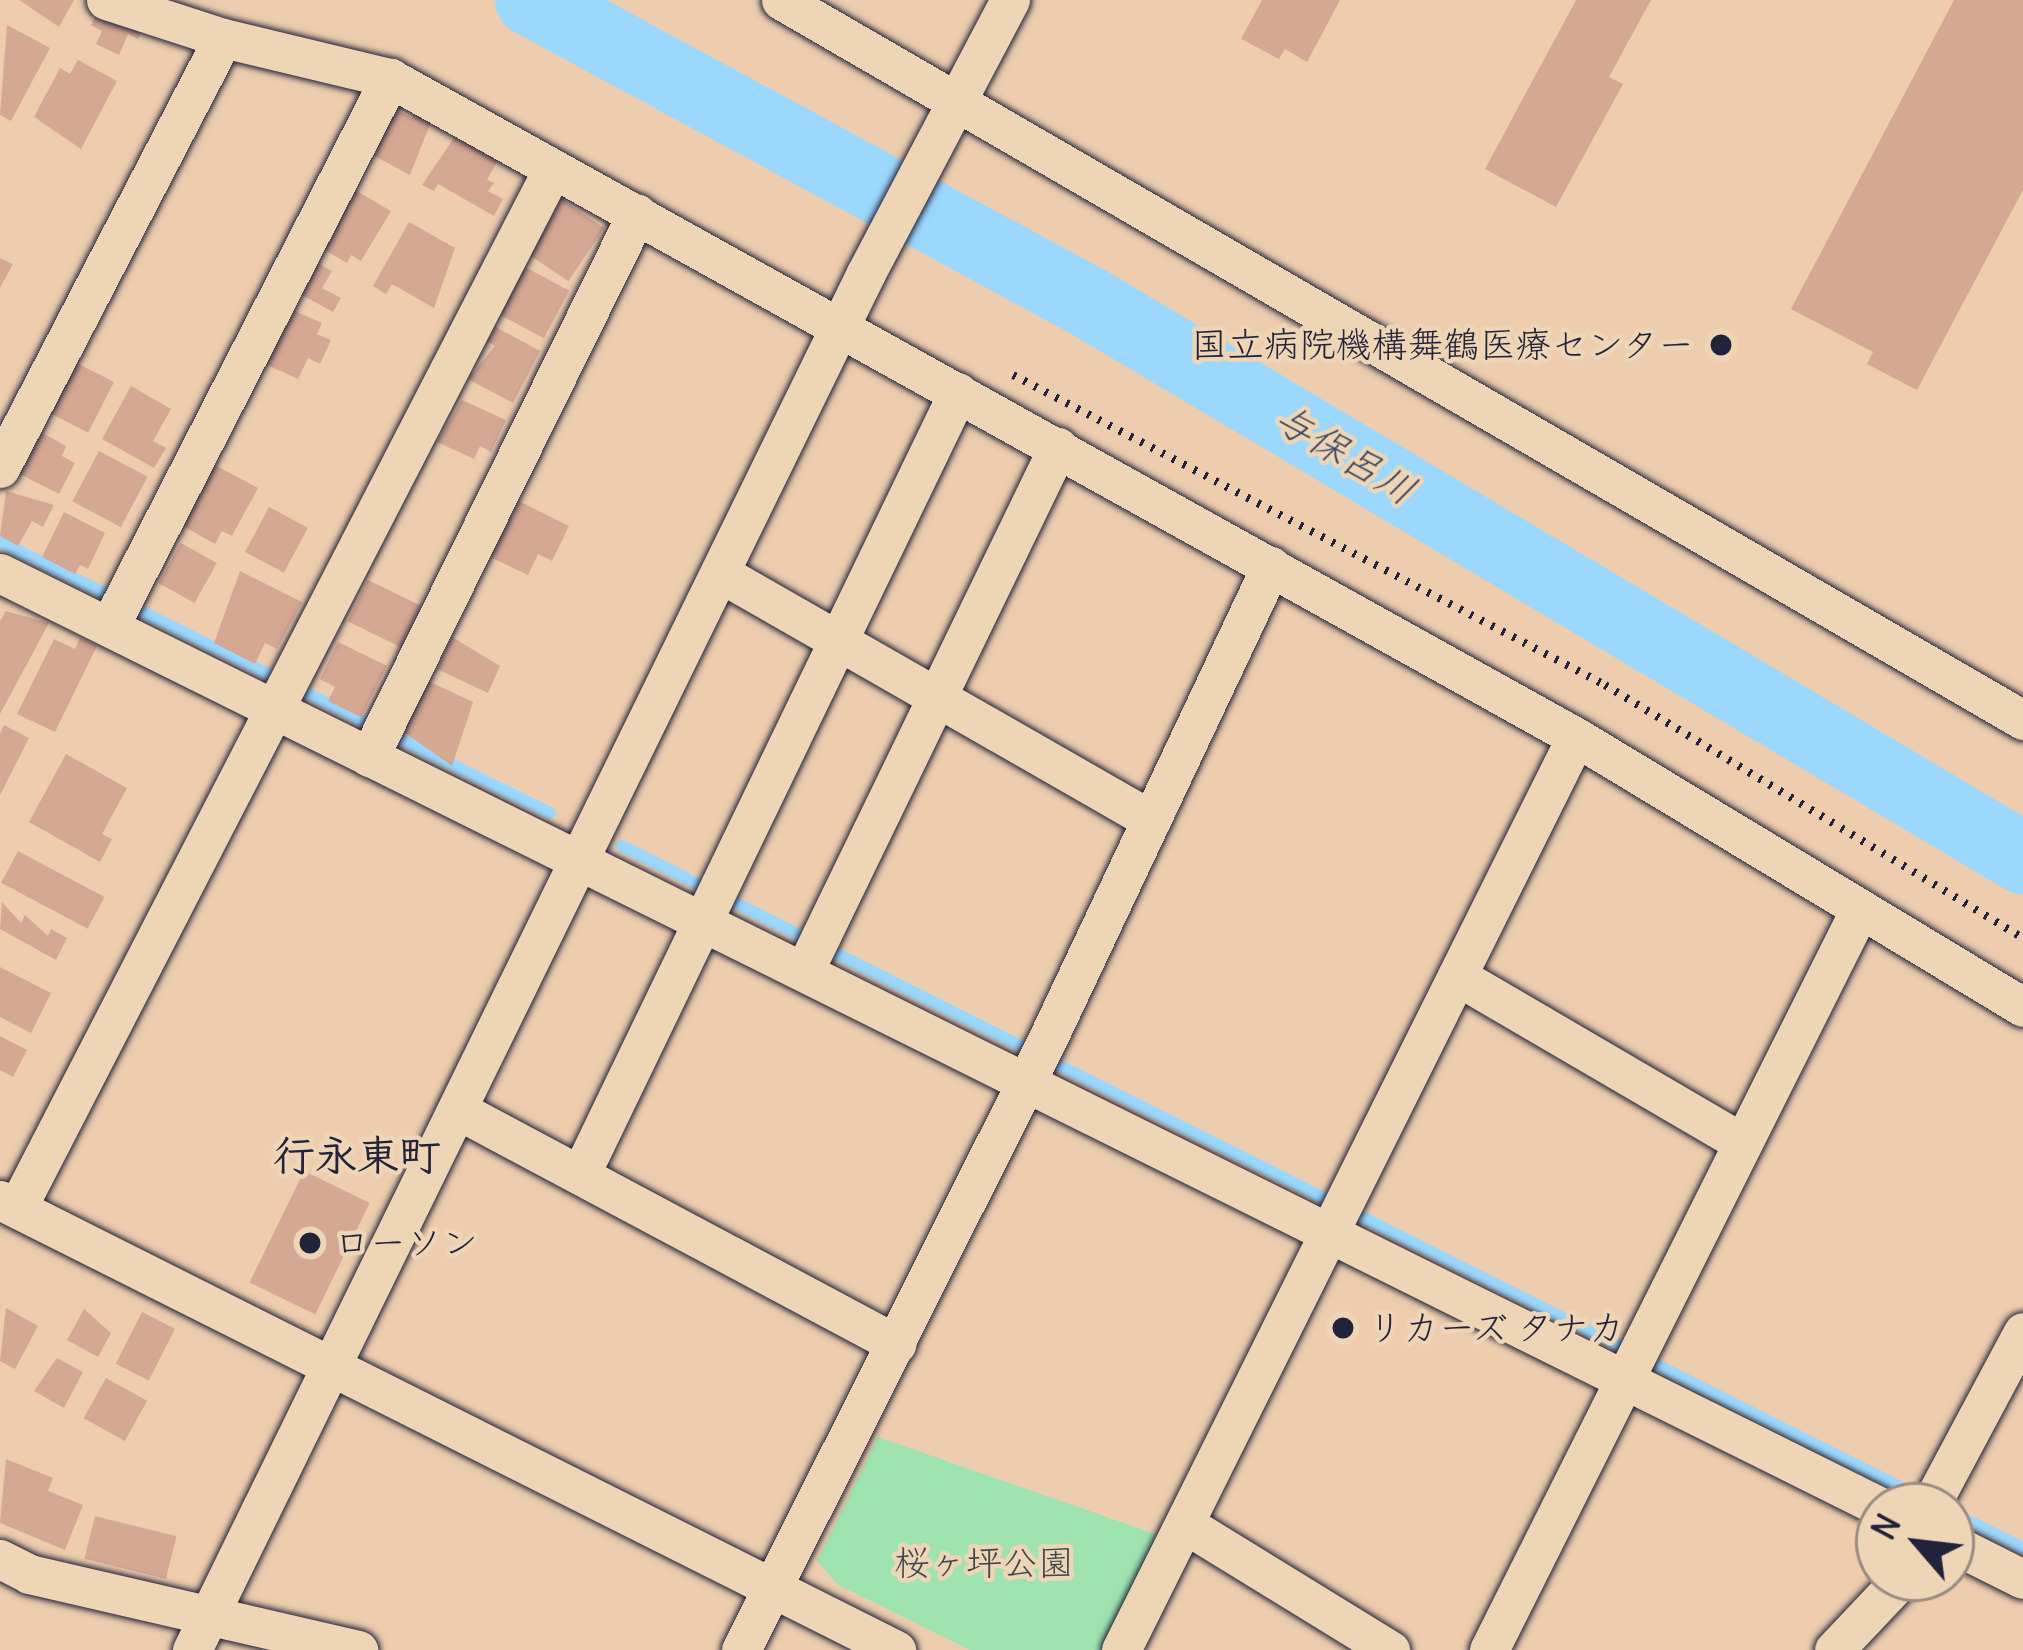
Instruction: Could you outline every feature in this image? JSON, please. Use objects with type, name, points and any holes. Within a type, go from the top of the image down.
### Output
[{"type":"street","points":[[106,0],[223,38],[390,78],[1576,736],[2023,1007]]},
{"type":"street","points":[[781,0],[946,119],[2023,719]]},
{"type":"street","points":[[192,1650],[866,273],[1010,0]]},
{"type":"street","points":[[0,468],[223,38]]},
{"type":"street","points":[[110,627],[390,78]]},
{"type":"street","points":[[552,170],[273,712],[9,1204],[334,1362],[896,1650]]},
{"type":"street","points":[[369,758],[637,212]]},
{"type":"street","points":[[581,1174],[958,392]]},
{"type":"street","points":[[805,969],[1058,447]]},
{"type":"street","points":[[741,1650],[1048,1038],[1271,566]]},
{"type":"street","points":[[0,573],[273,712],[583,857],[1027,1076],[1855,1495]]},
{"type":"street","points":[[720,573],[1151,820]]},
{"type":"street","points":[[1121,1650],[1576,736]]},
{"type":"street","points":[[1489,1650],[1860,909]]},
{"type":"street","points":[[1457,976],[1743,1143]]},
{"type":"street","points":[[458,1110],[897,1344]]},
{"type":"street","points":[[1943,1482],[2023,1332]]},
{"type":"street","points":[[1185,1524],[1390,1650]]},
{"type":"street","points":[[1975,1555],[2023,1579]]},
{"type":"street","points":[[0,1559],[29,1574],[358,1650]]},
{"type":"street","points":[[1834,1650],[1879,1602]]},
{"type":"path","points":[[998,367],[1605,685],[2023,938]]},
{"type":"green space","name":"桜ヶ坪公園","points":[[878,1437],[1167,1538],[1103,1650],[970,1650],[838,1585],[817,1561]]},
{"type":"building","points":[[19,0],[74,0],[59,27]]},
{"type":"building","points":[[103,0],[156,0],[138,39],[128,34],[119,55],[96,44],[102,31],[91,25]]},
{"type":"building","points":[[1262,0],[1340,0],[1307,62],[1285,49],[1279,59],[1241,39]]},
{"type":"building","points":[[1576,0],[1651,0],[1609,77],[1623,84],[1556,207],[1485,169]]},
{"type":"building","points":[[1954,0],[2023,0],[2023,190],[1917,390],[1867,364],[1873,352],[1791,309]]},
{"type":"building","points":[[7,25],[50,48],[11,121],[0,115]]},
{"type":"building","points":[[78,60],[117,81],[81,149],[34,117],[60,68],[70,74]]},
{"type":"building","points":[[419,106],[434,114],[410,175],[367,152],[391,107],[412,118]]},
{"type":"building","points":[[456,135],[499,158],[487,180],[494,183],[488,191],[503,199],[494,216],[438,184],[434,191],[422,185]]},
{"type":"building","points":[[355,190],[391,211],[361,261],[351,255],[347,263],[321,248]]},
{"type":"building","points":[[561,199],[604,228],[568,281],[525,252]]},
{"type":"building","points":[[409,222],[455,248],[434,308],[392,284],[386,294],[373,286]]},
{"type":"building","points":[[0,258],[13,264],[0,288]]},
{"type":"building","points":[[317,263],[332,271],[322,288],[341,298],[333,312],[300,294]]},
{"type":"building","points":[[525,267],[569,290],[544,338],[500,315]]},
{"type":"building","points":[[288,308],[322,323],[317,334],[331,340],[320,364],[308,358],[298,379],[263,363]]},
{"type":"building","points":[[494,326],[540,351],[513,403],[468,379],[495,346],[487,341]]},
{"type":"building","points":[[73,361],[114,382],[88,433],[47,412]]},
{"type":"building","points":[[131,386],[171,409],[153,441],[166,448],[154,468],[102,439]]},
{"type":"building","points":[[462,400],[506,420],[491,452],[480,446],[474,459],[437,442]]},
{"type":"building","points":[[41,432],[66,446],[62,456],[75,463],[59,494],[14,471]]},
{"type":"building","points":[[99,451],[148,477],[121,527],[72,501]]},
{"type":"building","points":[[215,465],[258,488],[232,536],[222,531],[215,544],[183,526]]},
{"type":"building","points":[[6,491],[54,505],[43,527],[32,521],[18,546],[0,536]]},
{"type":"building","points":[[519,501],[569,526],[552,561],[538,554],[528,575],[490,557]]},
{"type":"building","points":[[269,507],[308,528],[284,573],[245,552]]},
{"type":"building","points":[[64,512],[105,533],[88,569],[80,565],[75,574],[42,557]]},
{"type":"building","points":[[181,543],[217,563],[195,603],[159,583]]},
{"type":"building","points":[[240,571],[302,602],[277,649],[265,643],[255,664],[214,643]]},
{"type":"building","points":[[368,580],[421,606],[401,647],[348,621]]},
{"type":"building","points":[[6,611],[49,623],[0,714],[0,621]]},
{"type":"building","points":[[452,637],[500,666],[488,693],[437,669]]},
{"type":"building","points":[[80,638],[97,646],[55,732],[17,714],[54,639],[75,649]]},
{"type":"building","points":[[338,642],[387,666],[361,717],[328,701],[335,687],[320,679]]},
{"type":"building","points":[[426,680],[473,702],[452,766],[401,730]]},
{"type":"building","points":[[4,725],[29,738],[0,795],[0,734]]},
{"type":"building","points":[[66,754],[127,788],[102,834],[112,839],[100,862],[29,822]]},
{"type":"building","points":[[18,851],[105,897],[88,929],[1,883]]},
{"type":"building","points":[[2,902],[21,923],[25,915],[48,936],[51,929],[67,938],[56,960],[0,929]]},
{"type":"building","points":[[0,967],[51,993],[31,1033],[0,1017]]},
{"type":"building","points":[[0,1036],[27,1050],[13,1077],[0,1070]]},
{"type":"building","name":"ローソン","points":[[304,1171],[370,1203],[315,1314],[250,1282]]},
{"type":"building","points":[[6,1308],[38,1326],[15,1369],[0,1361]]},
{"type":"building","points":[[84,1309],[111,1333],[98,1357],[67,1340]]},
{"type":"building","points":[[142,1312],[175,1329],[149,1380],[116,1364]]},
{"type":"building","points":[[57,1358],[83,1372],[64,1408],[34,1391]]},
{"type":"building","points":[[106,1378],[147,1401],[125,1441],[84,1418]]},
{"type":"building","points":[[6,1459],[53,1478],[48,1491],[83,1505],[65,1550],[0,1523]]},
{"type":"building","points":[[95,1516],[177,1536],[166,1579],[84,1559]]},
{"type":"waterway","name":"与保呂川","points":[[531,0],[1088,302],[2023,858]]},
{"type":"waterway","points":[[0,542],[550,813]]},
{"type":"waterway","points":[[622,846],[1890,1482]]},
{"type":"waterway","points":[[1975,1524],[2023,1548]]},
{"type":"place","name":"国立病院機構舞鶴医療センター","points":[[1721,345]]},
{"type":"place","name":"ローソン","points":[[310,1243]]},
{"type":"place","name":"リカーズ タナカ","points":[[1343,1328]]},
{"type":"district","name":"行永東町","points":[[357,1155]]}]
